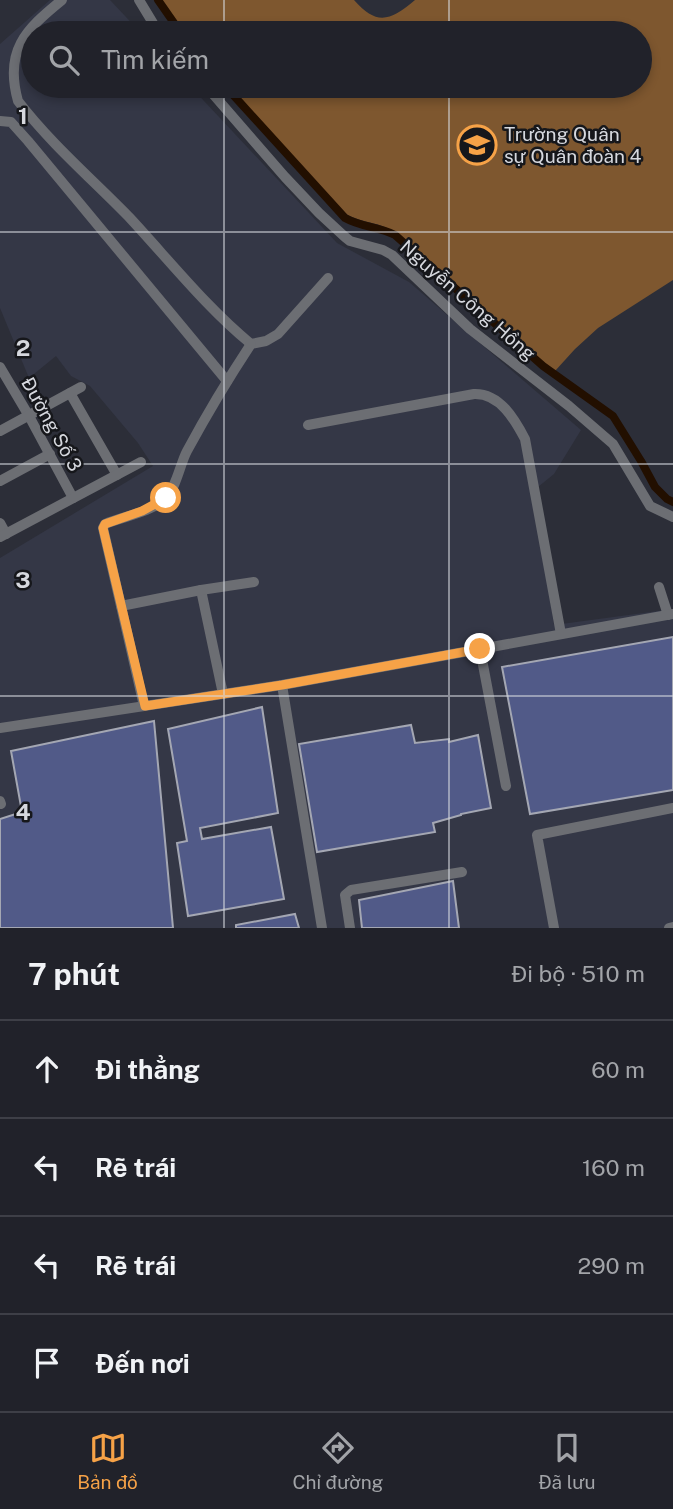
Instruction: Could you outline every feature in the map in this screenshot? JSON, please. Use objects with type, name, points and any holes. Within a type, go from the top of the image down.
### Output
[{"type":"street","points":[[38,21],[62,0]]},
{"type":"street","points":[[139,0],[152,21]]},
{"type":"street","points":[[21,40],[13,60],[18,101],[212,309],[251,344]]},
{"type":"street","name":"Nguyễn Công Hồng","points":[[216,98],[285,177],[350,241],[392,255],[470,329],[569,406],[613,444],[650,506],[673,517]]},
{"type":"street","points":[[0,121],[11,122],[29,141],[227,381]]},
{"type":"street","points":[[145,706],[103,528],[105,524],[142,511],[166,498],[186,453],[251,344],[266,341],[278,334],[328,278]]},
{"type":"street","name":"Đường Số 3","points":[[2,374],[29,415],[73,498]]},
{"type":"street","points":[[0,431],[81,387]]},
{"type":"street","points":[[70,393],[117,475]]},
{"type":"street","points":[[308,425],[474,394],[493,398],[506,410],[525,439],[561,634]]},
{"type":"street","points":[[0,481],[50,454]]},
{"type":"street","points":[[0,523],[3,535],[141,462]]},
{"type":"street","points":[[121,606],[254,582]]},
{"type":"street","points":[[0,728],[282,685],[671,615],[659,587]]},
{"type":"street","points":[[201,590],[223,694]]},
{"type":"street","points":[[480,649],[506,786]]},
{"type":"street","points":[[282,685],[322,928]]},
{"type":"street","points":[[554,928],[537,835],[673,808]]},
{"type":"street","points":[[350,928],[345,895],[351,890],[462,872]]},
{"type":"shaded area","points":[[50,0],[110,0],[130,21],[26,21]]},
{"type":"shaded area","name":"Trường Quân sự Quân đoàn 4","points":[[161,0],[354,0],[370,14],[384,18],[398,13],[415,0],[673,0],[673,280],[598,328],[555,371],[507,333],[395,232],[339,209],[239,98],[652,98],[652,21],[176,21]]},
{"type":"shaded area","points":[[21,26],[21,98],[201,98],[337,243],[409,282],[581,430],[554,474],[533,491],[554,625],[673,609],[673,928],[0,928],[0,558],[153,466],[138,443],[90,386],[71,376],[56,356],[29,378],[0,308],[0,44]]},
{"type":"building","points":[[673,637],[673,790],[530,814],[502,667]]},
{"type":"building","points":[[262,707],[278,813],[200,828],[202,839],[271,827],[284,899],[188,916],[177,843],[187,841],[168,729]]},
{"type":"building","points":[[154,721],[173,928],[0,928],[0,819],[22,812],[11,751]]},
{"type":"building","points":[[411,725],[415,743],[449,739],[449,742],[478,735],[491,808],[433,823],[435,832],[317,852],[299,744]]},
{"type":"building","points":[[453,881],[459,928],[362,928],[359,900]]},
{"type":"building","points":[[295,914],[299,928],[236,928],[236,925]]},
{"type":"waterway","points":[[158,0],[173,21]]},
{"type":"waterway","points":[[236,98],[345,218],[395,235],[543,366],[613,416],[655,487],[673,502]]},
{"type":"place","name":"Trường Quân sự Quân đoàn 4","points":[[477,145]]},
{"type":"route","points":[[166,498],[142,511],[105,524],[103,528],[145,706],[282,685],[480,649]]}]
